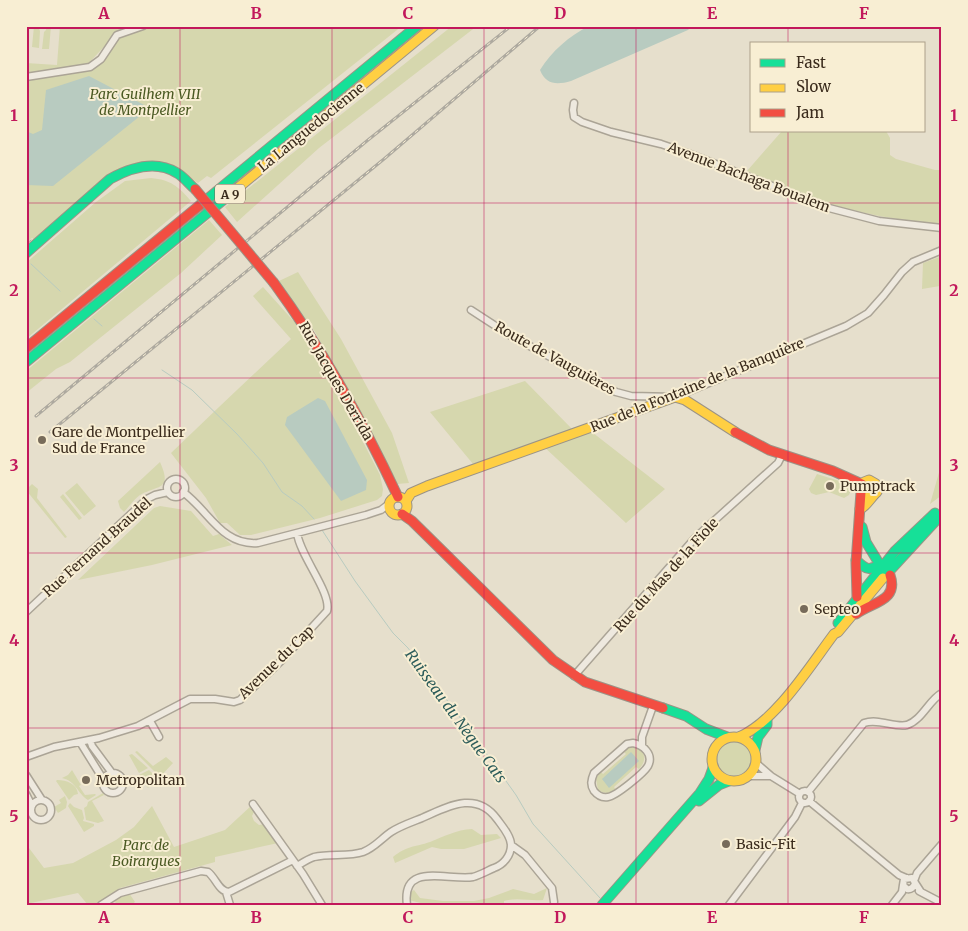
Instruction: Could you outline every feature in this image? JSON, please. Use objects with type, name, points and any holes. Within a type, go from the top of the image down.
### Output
[{"type":"main road","name":"La Languedocienne","points":[[26,348],[417,26]]},
{"type":"main road","name":"La Languedocienne","points":[[26,362],[434,26]]},
{"type":"main road","name":"Rue Jacques Derrida","points":[[26,253],[110,179],[133,167],[152,166],[168,169],[185,179],[274,282],[300,317],[371,441],[392,483],[395,506],[553,660],[574,676],[594,686],[686,716],[706,729],[728,738]]},
{"type":"main road","name":"Route de Vauguières","points":[[675,397],[685,400],[743,436],[782,455],[848,476],[862,488]]},
{"type":"main road","name":"Rue de la Fontaine de la Banquière","points":[[395,506],[411,493],[428,486],[675,397]]},
{"type":"main road","points":[[857,597],[859,508],[862,488],[869,480],[876,484],[877,492],[870,497],[860,513]]},
{"type":"main road","points":[[862,488],[865,496],[870,497]]},
{"type":"main road","points":[[767,719],[767,725],[758,737],[755,750],[756,763],[749,776],[740,781],[722,779],[713,768],[711,761],[718,742],[749,734],[767,719],[834,634],[838,632],[885,574],[939,515],[942,504]]},
{"type":"main road","points":[[860,513],[866,542],[881,562]]},
{"type":"main road","points":[[859,565],[874,569],[939,515]]},
{"type":"main road","points":[[834,634],[834,629],[881,562]]},
{"type":"main road","points":[[851,616],[889,596],[894,586],[890,575]]},
{"type":"main road","points":[[706,729],[715,746]]},
{"type":"main road","points":[[739,737],[748,742],[755,750]]},
{"type":"main road","points":[[602,905],[703,789],[713,768]]},
{"type":"main road","points":[[683,813],[688,811],[713,789],[729,781]]},
{"type":"street","points":[[26,77],[90,67],[101,59],[116,35],[143,26]]},
{"type":"street","name":"Avenue Bachaga Boualem","points":[[574,103],[572,110],[574,117],[582,122],[690,154],[829,208],[878,221],[942,228]]},
{"type":"street","name":"Rue de la Fontaine de la Banquière","points":[[675,397],[846,326],[868,313],[902,272],[913,262],[942,250]]},
{"type":"street","name":"Route de Vauguières","points":[[471,310],[511,336],[616,392],[631,396],[675,397]]},
{"type":"street","name":"Rue du Mas de la Fiole","points":[[574,676],[695,538],[778,463],[782,455]]},
{"type":"street","points":[[175,479],[182,482],[183,492],[179,496],[174,497],[168,492],[168,484],[175,479]]},
{"type":"street","name":"Rue Fernand Braudel","points":[[28,610],[147,499],[168,492]]},
{"type":"street","name":"Rue de la Fontaine de la Banquière","points":[[183,492],[196,503],[219,529],[234,540],[250,543],[297,533],[395,506]]},
{"type":"street","name":"Avenue du Cap","points":[[26,758],[54,747],[90,740],[150,721],[190,699],[215,699],[234,702],[240,700],[282,660],[327,612],[328,601],[300,547],[297,533]]},
{"type":"street","points":[[808,792],[864,723],[871,721],[907,725],[915,720],[942,693]]},
{"type":"street","points":[[642,745],[627,744],[594,773],[591,785],[596,794],[600,797],[616,794],[647,766],[648,754],[642,745],[642,737],[653,706]]},
{"type":"street","points":[[150,721],[159,737]]},
{"type":"street","points":[[80,742],[103,779],[102,784],[106,791],[111,793],[118,792],[123,785],[122,779],[112,773],[90,740]]},
{"type":"street","points":[[756,763],[800,794]]},
{"type":"street","points":[[103,779],[112,773]]},
{"type":"street","points":[[26,775],[42,800]]},
{"type":"street","points":[[749,776],[772,776]]},
{"type":"street","points":[[802,802],[799,800],[800,794],[802,791],[808,792]]},
{"type":"street","points":[[808,792],[811,796],[810,801]]},
{"type":"street","points":[[26,794],[32,806],[31,813],[35,818],[41,821],[47,819],[51,813],[51,807],[48,802],[37,801],[32,806]]},
{"type":"street","points":[[802,802],[810,801]]},
{"type":"street","points":[[810,801],[907,883],[942,903]]},
{"type":"street","points":[[226,892],[295,863],[313,858],[362,852],[392,832],[461,802],[473,803],[489,810],[502,826],[509,839],[511,846],[504,862],[498,867],[474,876],[430,875],[412,881],[408,886],[407,905]]},
{"type":"street","points":[[729,905],[794,817],[802,802]]},
{"type":"street","points":[[253,804],[322,905]]},
{"type":"street","points":[[892,905],[907,883],[942,844]]},
{"type":"street","points":[[511,846],[525,855],[552,888],[554,902]]},
{"type":"street","points":[[101,905],[120,893],[201,871],[212,875],[226,892],[230,905]]},
{"type":"green space","points":[[34,26],[38,26],[40,31],[39,48],[32,47]]},
{"type":"green space","points":[[47,26],[51,26],[49,49],[42,49],[44,32]]},
{"type":"green space","name":"Parc Guilhem VIII de Montpellier","points":[[60,26],[135,26],[116,34],[86,66],[98,58],[119,35],[150,26],[348,26],[353,29],[352,26],[402,26],[211,178],[207,176],[198,183],[180,171],[164,164],[147,163],[125,167],[35,240],[32,238],[26,243],[26,63],[57,65]]},
{"type":"green space","points":[[452,26],[477,26],[319,148],[237,222],[225,207]]},
{"type":"green space","points":[[781,132],[887,132],[890,138],[890,155],[896,159],[935,170],[942,170],[942,226],[879,216],[820,203],[747,171]]},
{"type":"green space","points":[[151,178],[164,180],[174,185],[191,201],[26,339],[26,263],[96,202],[125,181]]},
{"type":"green space","points":[[209,220],[222,235],[181,273],[70,362],[56,369],[26,393],[26,371]]},
{"type":"green space","points":[[942,256],[942,289],[940,286],[922,289],[923,263]]},
{"type":"green space","points":[[298,272],[341,339],[392,433],[409,483],[397,484],[315,332],[279,281]]},
{"type":"green space","points":[[263,287],[298,326],[361,438],[380,475],[383,489],[382,496],[377,500],[320,518],[251,535],[240,535],[227,523],[220,523],[206,498],[171,453],[291,339],[253,296]]},
{"type":"green space","points":[[525,381],[573,430],[473,464],[430,412]]},
{"type":"green space","points":[[588,429],[665,489],[626,523],[542,445]]},
{"type":"green space","points":[[160,462],[164,471],[164,483],[140,495],[124,512],[120,508],[118,501]]},
{"type":"green space","points":[[942,462],[942,495],[930,504]]},
{"type":"green space","name":"Pumptrack","points":[[817,474],[849,484],[851,490],[849,495],[844,498],[829,492],[816,495],[811,493],[809,489]]},
{"type":"green space","points":[[77,483],[96,506],[84,516],[65,493]]},
{"type":"green space","points":[[32,484],[38,489],[37,498],[67,537],[65,538],[26,490]]},
{"type":"green space","points":[[63,494],[82,518],[79,520],[60,497]]},
{"type":"green space","points":[[160,506],[191,511],[213,536],[219,534],[232,545],[152,565],[78,580],[154,508]]},
{"type":"green space","points":[[734,741],[747,746],[752,759],[747,772],[734,777],[721,772],[716,759],[721,746]]},
{"type":"green space","points":[[636,746],[641,749],[644,755],[644,762],[639,769],[636,767],[614,787],[616,790],[607,793],[598,790],[596,779],[600,771],[603,774],[626,754],[623,751]]},
{"type":"green space","points":[[137,751],[153,766],[166,757],[173,763],[160,777],[135,752]]},
{"type":"green space","points":[[132,754],[148,768],[139,773],[129,755]]},
{"type":"green space","points":[[72,770],[85,795],[96,795],[88,800],[73,784],[62,778]]},
{"type":"green space","points":[[149,770],[156,777],[148,788],[139,775]]},
{"type":"green space","points":[[57,780],[71,783],[76,788],[78,794],[69,800]]},
{"type":"green space","points":[[103,793],[108,801],[104,795],[92,801],[104,821],[98,823],[86,820],[84,808],[88,802]]},
{"type":"green space","points":[[65,796],[66,808],[58,813],[54,807],[61,803],[59,800]]},
{"type":"green space","points":[[70,803],[82,810],[83,821],[94,824],[94,826],[84,832],[68,806]]},
{"type":"green space","name":"Parc de Boirargues","points":[[252,805],[255,810],[252,816],[254,821],[259,825],[265,824],[278,843],[215,857],[215,862],[120,888],[95,905],[88,905],[78,893],[26,904],[26,844],[44,868],[73,863],[116,840],[134,827],[152,806],[174,847],[225,830]]},
{"type":"green space","points":[[472,829],[481,835],[497,834],[501,838],[464,849],[432,847],[395,863],[393,857],[406,849],[456,832]]},
{"type":"green space","points":[[547,888],[543,900],[509,900],[504,901],[504,905],[428,905],[409,900],[409,893],[414,890],[420,898],[443,901],[474,901],[489,898],[513,889],[534,894]]},
{"type":"green space","points":[[129,893],[135,902],[131,905],[117,905],[114,900],[121,894]]},
{"type":"shaded area","points":[[589,26],[692,26],[688,30],[571,81],[552,83],[545,79],[540,70],[550,57],[568,39]]},
{"type":"shaded area","points":[[89,76],[150,108],[53,186],[26,185],[26,131],[33,134],[42,130],[46,90]]},
{"type":"shaded area","points":[[318,398],[325,401],[367,480],[366,490],[341,501],[285,425],[287,417]]},
{"type":"shaded area","points":[[631,752],[639,761],[609,788],[602,779]]},
{"type":"waterway","name":"Ruisseau du Nègue Cats","points":[[31,264],[60,291]]},
{"type":"waterway","name":"Ruisseau du Nègue Cats","points":[[94,319],[102,326]]},
{"type":"waterway","name":"Ruisseau du Nègue Cats","points":[[162,370],[192,390],[237,434],[263,463],[282,492],[302,506],[314,519]]},
{"type":"waterway","name":"Ruisseau du Nègue Cats","points":[[322,530],[355,581],[393,633],[408,648],[476,739],[516,795],[533,824],[600,898]]},
{"type":"tram line","points":[[26,244],[31,240]]},
{"type":"railway","points":[[36,416],[368,140],[511,26]]},
{"type":"railway","points":[[50,432],[384,159],[540,26]]},
{"type":"traffic: fast","points":[[200,205],[417,26]]},
{"type":"traffic: fast","points":[[26,253],[110,179],[126,172],[152,166],[169,169],[182,176],[195,189]]},
{"type":"traffic: fast","points":[[26,362],[239,187]]},
{"type":"traffic: fast","points":[[838,623],[895,551],[935,513]]},
{"type":"traffic: fast","points":[[883,578],[942,514]]},
{"type":"traffic: fast","points":[[862,527],[866,542],[877,560]]},
{"type":"traffic: fast","points":[[856,560],[866,568],[882,564]]},
{"type":"traffic: fast","points":[[663,708],[686,716],[706,729],[727,737]]},
{"type":"traffic: fast","points":[[755,750],[758,737],[767,725],[767,719]]},
{"type":"traffic: fast","points":[[602,905],[700,793],[709,779],[713,768]]},
{"type":"traffic: fast","points":[[699,801],[719,785],[729,781]]},
{"type":"traffic: slow","points":[[239,187],[434,26]]},
{"type":"traffic: slow","points":[[406,501],[411,493],[427,486],[675,397],[685,400],[735,432]]},
{"type":"traffic: slow","points":[[860,509],[877,492],[876,484],[869,480],[864,482],[861,489],[863,494],[870,497]]},
{"type":"traffic: slow","points":[[394,497],[402,497],[407,502],[407,506],[405,513],[394,515],[389,510],[389,502],[394,497]]},
{"type":"traffic: slow","points":[[739,737],[766,719],[779,706],[834,634],[838,632],[883,578]]},
{"type":"traffic: slow","points":[[738,737],[750,743],[755,750],[756,759],[755,768],[750,775],[743,780],[730,781],[722,778],[715,771],[712,755],[715,747],[722,740],[738,737]]},
{"type":"traffic: jam","points":[[195,189],[274,283]]},
{"type":"traffic: jam","points":[[26,348],[200,205]]},
{"type":"traffic: jam","points":[[274,283],[326,360],[371,441],[398,497]]},
{"type":"traffic: jam","points":[[735,432],[769,450],[833,471],[862,484]]},
{"type":"traffic: jam","points":[[857,597],[856,563],[861,492]]},
{"type":"traffic: jam","points":[[402,514],[412,521],[553,660],[585,682],[663,708]]},
{"type":"traffic: jam","points":[[856,614],[887,596],[892,584],[890,575]]},
{"type":"place","name":"Gare de Montpellier Sud de France","points":[[42,440]]},
{"type":"place","name":"Pumptrack","points":[[830,486]]},
{"type":"place","name":"Septeo","points":[[804,609]]},
{"type":"place","name":"Metropolitan","points":[[86,780]]},
{"type":"place","name":"Basic-Fit","points":[[726,844]]}]
